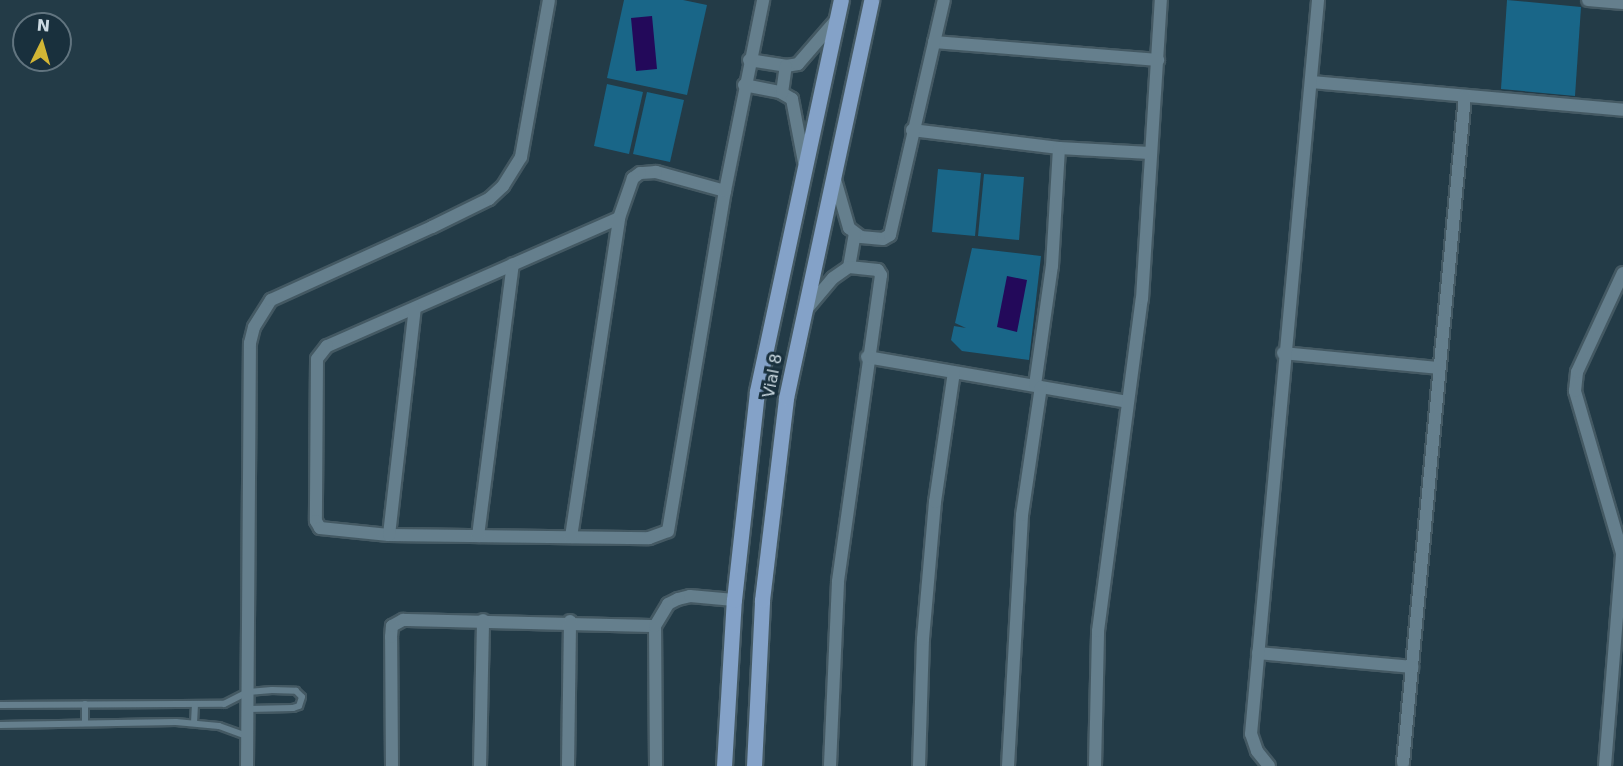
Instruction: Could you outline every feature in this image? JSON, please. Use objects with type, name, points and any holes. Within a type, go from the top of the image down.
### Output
[{"type":"main road","name":"Vial 8","points":[[724,766],[734,600],[757,391],[841,0]]},
{"type":"main road","name":"Vial 8","points":[[754,766],[764,589],[786,398],[871,0]]},
{"type":"street","points":[[247,766],[250,343],[259,315],[271,300],[479,203],[503,186],[521,157],[549,0]]},
{"type":"street","points":[[620,218],[327,346],[317,358],[316,521],[320,528],[331,532],[389,535],[649,538],[668,531],[672,523],[724,192],[763,0]]},
{"type":"street","points":[[833,175],[846,222],[855,234],[874,239],[890,235],[912,130],[944,0]]},
{"type":"street","points":[[1095,766],[1098,631],[1144,279],[1161,0]]},
{"type":"street","points":[[1269,766],[1257,751],[1251,734],[1283,353],[1312,82],[1318,0]]},
{"type":"street","points":[[1588,0],[1623,3]]},
{"type":"street","points":[[749,60],[786,66],[805,59],[837,18]]},
{"type":"street","points":[[934,42],[1158,60]]},
{"type":"street","points":[[782,93],[786,66]]},
{"type":"street","points":[[1312,82],[1623,110]]},
{"type":"street","points":[[744,85],[782,93],[792,99],[805,166]]},
{"type":"street","points":[[1403,763],[1465,96]]},
{"type":"street","points":[[912,130],[1059,148],[1150,153]]},
{"type":"street","points":[[1008,766],[1021,525],[1051,283],[1059,148]]},
{"type":"street","points":[[571,537],[620,218],[633,178],[640,173],[656,172],[724,192]]},
{"type":"street","points":[[849,267],[855,234]]},
{"type":"street","points":[[478,536],[513,264]]},
{"type":"street","points":[[805,312],[833,278],[849,267],[878,270],[881,275],[867,357],[838,582],[830,766]]},
{"type":"street","points":[[1605,766],[1618,692],[1622,553],[1575,391],[1577,372],[1623,273]]},
{"type":"street","points":[[389,535],[415,308]]},
{"type":"street","points":[[1283,353],[1438,368]]},
{"type":"street","points":[[867,357],[1127,402]]},
{"type":"street","points":[[919,766],[924,628],[935,502],[954,372]]},
{"type":"street","points":[[656,766],[656,626],[668,604],[678,599],[690,596],[734,600]]},
{"type":"street","points":[[392,766],[392,626],[403,620],[570,621],[656,626]]},
{"type":"street","points":[[480,766],[483,620]]},
{"type":"street","points":[[568,766],[570,621]]},
{"type":"street","points":[[1258,653],[1412,667]]},
{"type":"lane","points":[[0,705],[224,704],[248,692],[296,691],[303,697],[299,706],[293,708],[248,709]]},
{"type":"lane","points":[[85,704],[86,723]]},
{"type":"lane","points":[[194,723],[195,704]]},
{"type":"lane","points":[[0,725],[194,723],[248,736]]},
{"type":"shaded area","points":[[624,0],[683,0],[707,5],[687,95],[607,78]]},
{"type":"shaded area","points":[[1507,0],[1581,7],[1575,96],[1501,89]]},
{"type":"shaded area","points":[[652,16],[657,69],[636,71],[631,18]]},
{"type":"shaded area","points":[[607,84],[643,92],[629,154],[594,146]]},
{"type":"shaded area","points":[[647,92],[684,100],[670,162],[633,154]]},
{"type":"shaded area","points":[[938,169],[981,173],[975,236],[932,232]]},
{"type":"shaded area","points":[[984,174],[1024,177],[1019,240],[978,236]]},
{"type":"shaded area","points":[[972,248],[1041,256],[1029,360],[962,351],[951,340],[954,326],[966,328],[955,323]]},
{"type":"shaded area","points":[[1007,276],[1027,280],[1017,332],[997,327]]}]
